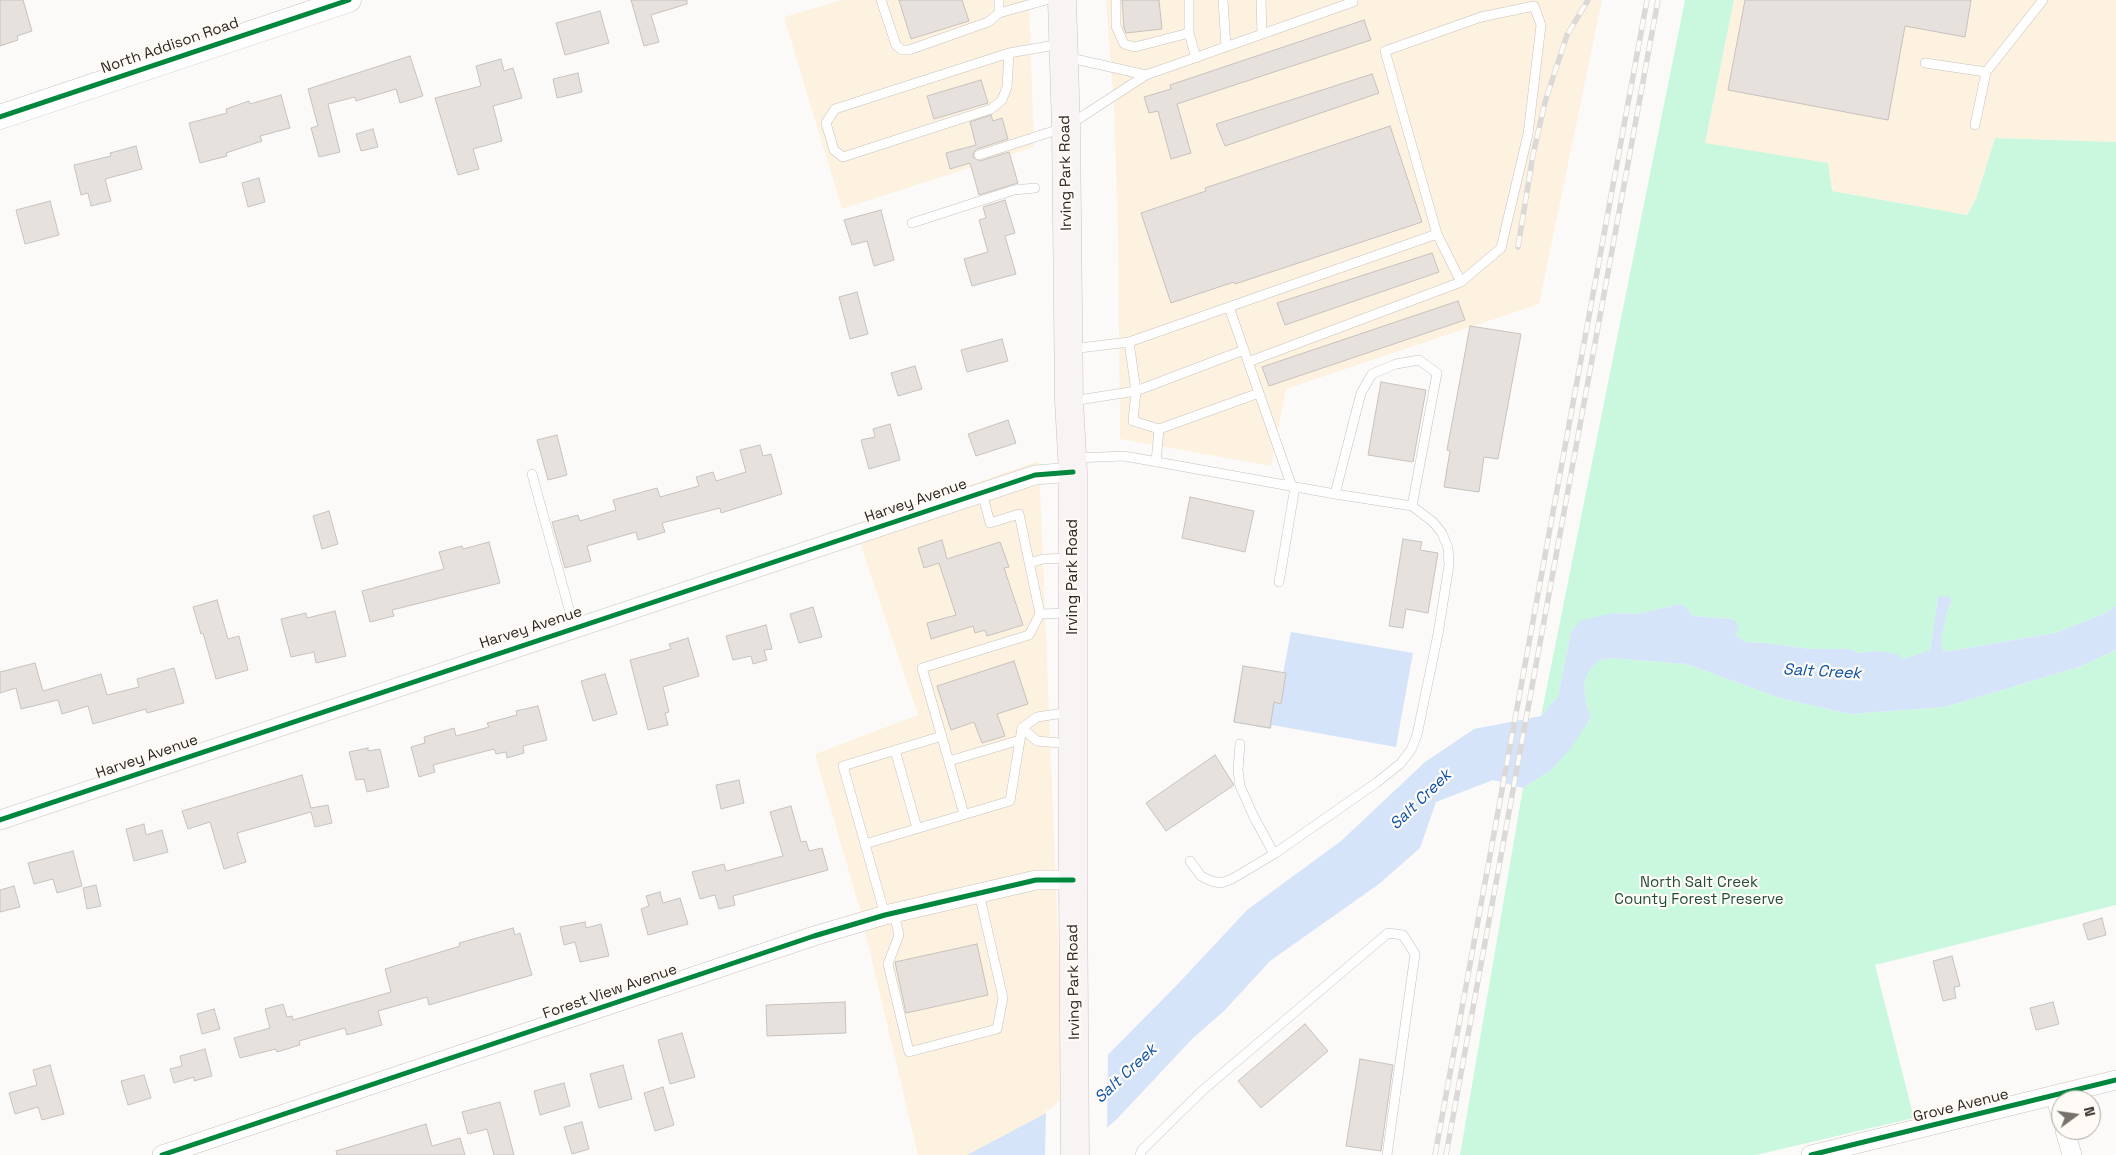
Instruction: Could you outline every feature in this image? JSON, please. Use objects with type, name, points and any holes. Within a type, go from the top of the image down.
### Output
[{"type":"main road","name":"Irving Park Road","points":[[1062,0],[1066,127],[1069,401],[1073,465],[1072,880],[1075,1155]]},
{"type":"street","name":"North Addison Road","points":[[0,116],[349,0]]},
{"type":"street","name":"Harvey Avenue","points":[[0,820],[982,492],[1073,465]]},
{"type":"street","name":"Forest View Avenue","points":[[162,1155],[814,936],[889,914],[979,892],[1041,879],[1072,880]]},
{"type":"street","name":"Grove Avenue","points":[[2075,1090],[2116,1080]]},
{"type":"street","name":"Grove Avenue","points":[[1811,1155],[2051,1096]]},
{"type":"street","points":[[2068,1140],[2072,1155]]},
{"type":"lane","points":[[881,0],[896,45],[902,50],[909,50],[988,22],[999,13],[1046,0]]},
{"type":"lane","points":[[999,0],[999,13]]},
{"type":"lane","points":[[1116,0],[1116,26],[1124,44],[1135,48],[1189,33]]},
{"type":"lane","points":[[1189,0],[1189,33],[1196,58]]},
{"type":"lane","points":[[1223,0],[1226,47]]},
{"type":"lane","points":[[1261,0],[1262,34]]},
{"type":"lane","points":[[979,155],[1066,127],[1146,75],[1353,2],[1353,0]]},
{"type":"lane","points":[[1974,125],[1986,72],[2043,0]]},
{"type":"lane","points":[[1248,362],[1461,282],[1501,248],[1528,134],[1541,25],[1534,6],[1481,17],[1386,52],[1437,234],[1461,282]]},
{"type":"lane","points":[[1009,53],[1008,87],[1002,100],[991,109],[843,157],[834,150],[826,123],[835,109],[1009,53],[1064,50],[1146,75]]},
{"type":"lane","points":[[1925,63],[1986,72]]},
{"type":"lane","points":[[912,223],[1014,190],[1035,188]]},
{"type":"lane","points":[[1068,349],[1129,342],[1437,234]]},
{"type":"lane","points":[[1229,307],[1294,487],[1279,582]]},
{"type":"lane","points":[[1129,342],[1136,391],[1134,421],[1159,429],[1259,393]]},
{"type":"lane","points":[[1069,401],[1136,391],[1244,350]]},
{"type":"lane","points":[[1336,494],[1361,393],[1372,374],[1396,364],[1419,360],[1437,373],[1412,506]]},
{"type":"lane","points":[[1156,462],[1159,429]]},
{"type":"lane","points":[[1073,465],[1124,456],[1412,506],[1433,522],[1442,533],[1448,548],[1449,565],[1438,634],[1417,735],[1411,750],[1400,764],[1376,783],[1274,854],[1232,879],[1221,883],[1211,881],[1201,876],[1190,861]]},
{"type":"lane","points":[[532,474],[574,627]]},
{"type":"lane","points":[[964,814],[922,668],[1029,634],[1040,614],[1019,514],[990,523],[982,492]]},
{"type":"lane","points":[[1030,563],[1043,559],[1073,558]]},
{"type":"lane","points":[[1040,614],[1073,613]]},
{"type":"lane","points":[[864,844],[1010,801],[1022,728],[1037,717],[1073,712]]},
{"type":"lane","points":[[1022,728],[1037,741],[1073,744]]},
{"type":"lane","points":[[942,736],[843,766],[864,844],[889,914],[899,935],[888,964],[909,1052],[997,1029],[1003,998],[979,892]]},
{"type":"lane","points":[[949,761],[1020,740]]},
{"type":"lane","points":[[1240,744],[1238,770],[1240,786],[1274,854]]},
{"type":"lane","points":[[895,750],[917,828]]},
{"type":"lane","points":[[1140,1155],[1142,1150],[1203,1090],[1388,933],[1402,935],[1415,954],[1387,1155]]},
{"type":"shaded area","points":[[842,0],[1029,0],[1034,147],[842,209],[784,17]]},
{"type":"shaded area","points":[[1106,0],[1602,0],[1539,304],[1286,389],[1271,466],[1120,439],[1118,232],[1114,108]]},
{"type":"shaded area","points":[[1734,0],[2116,0],[2116,142],[1995,138],[1976,199],[1967,215],[1832,191],[1705,143]]},
{"type":"shaded area","points":[[1039,461],[1065,1110],[990,1155],[918,1155],[860,910],[815,754],[918,715],[854,525]]},
{"type":"green space","points":[[1685,0],[1734,0],[1705,143],[1828,163],[1832,191],[1967,215],[1976,199],[1995,138],[2116,142],[2116,606],[2106,613],[2055,633],[1944,652],[1941,640],[1947,612],[1952,600],[1938,597],[1930,650],[1903,659],[1879,651],[1857,653],[1850,649],[1811,649],[1746,642],[1735,635],[1733,619],[1693,616],[1681,604],[1637,614],[1612,613],[1571,632],[1558,696],[1541,716]]},
{"type":"green space","name":"North Salt Creek County Forest Preserve","points":[[2116,650],[2116,905],[1875,965],[1914,1118],[1756,1155],[1460,1155],[1523,788],[1551,770],[1591,719],[1586,702],[1584,684],[1589,671],[1598,661],[1610,658],[1686,664],[1780,698],[1849,714],[1945,707],[2079,667]]},
{"type":"water","name":"Salt Creek","points":[[1948,596],[1952,600],[1947,612],[1941,640],[1944,652],[2055,633],[2106,613],[2116,606],[2116,650],[2079,667],[1945,707],[1849,714],[1780,698],[1686,664],[1610,658],[1598,661],[1589,671],[1584,684],[1586,702],[1591,718],[1570,749],[1551,770],[1523,788],[1493,780],[1436,802],[1420,848],[1379,884],[1270,961],[1224,1011],[1192,1039],[1117,1119],[1076,1155],[967,1155],[1054,1109],[1176,986],[1247,910],[1341,841],[1425,762],[1474,729],[1541,716],[1558,696],[1571,632],[1580,621],[1612,613],[1637,614],[1681,604],[1693,616],[1733,619],[1739,626],[1735,635],[1746,642],[1811,649],[1851,649],[1857,653],[1879,651],[1897,654],[1903,659],[1930,650],[1938,597]]},
{"type":"water","points":[[1291,632],[1413,653],[1396,747],[1272,725],[1271,729],[1233,722],[1243,666],[1283,673]]},
{"type":"pier","points":[[1108,1051],[1107,1131],[1080,1155],[1045,1155],[1046,1111],[1053,1107]]},
{"type":"building","points":[[0,0],[23,0],[32,31],[17,36],[18,40],[0,46]]},
{"type":"building","points":[[631,0],[687,0],[687,4],[651,15],[659,42],[644,46]]},
{"type":"building","points":[[899,0],[962,0],[969,21],[911,39]]},
{"type":"building","points":[[1122,0],[1159,0],[1162,29],[1126,33]]},
{"type":"building","points":[[1745,0],[1971,0],[1965,37],[1905,26],[1888,120],[1728,90]]},
{"type":"building","points":[[600,11],[609,43],[565,55],[556,23]]},
{"type":"building","points":[[1364,20],[1371,40],[1177,104],[1191,153],[1171,159],[1158,111],[1149,113],[1144,97],[1171,89],[1170,85]]},
{"type":"building","points":[[410,56],[423,96],[400,103],[396,89],[356,101],[355,97],[328,104],[340,152],[319,157],[311,128],[318,126],[308,89]]},
{"type":"building","points":[[501,59],[504,71],[513,68],[522,98],[493,106],[502,141],[473,149],[479,169],[458,175],[435,98],[481,86],[476,66]]},
{"type":"building","points":[[578,73],[582,92],[557,98],[553,79]]},
{"type":"building","points":[[1372,74],[1379,93],[1225,146],[1216,124]]},
{"type":"building","points":[[981,80],[988,103],[934,119],[927,96]]},
{"type":"building","points":[[281,95],[290,128],[260,136],[262,141],[226,153],[227,156],[200,163],[189,123],[227,113],[226,109],[249,101],[250,104]]},
{"type":"building","points":[[991,115],[993,121],[1002,118],[1008,139],[977,149],[973,153],[973,157],[980,161],[1009,152],[1018,183],[979,195],[970,163],[950,169],[946,153],[976,145],[970,122]]},
{"type":"building","points":[[1390,126],[1422,222],[1235,284],[1234,282],[1171,303],[1141,213],[1206,191],[1205,188]]},
{"type":"building","points":[[373,129],[378,147],[361,151],[356,134]]},
{"type":"building","points":[[136,146],[142,169],[105,179],[111,201],[91,206],[88,193],[81,195],[74,165],[111,156],[110,153]]},
{"type":"building","points":[[259,178],[265,202],[248,207],[242,183]]},
{"type":"building","points":[[1005,200],[1015,233],[1005,236],[1016,274],[972,286],[964,259],[988,252],[979,220],[986,218],[983,207]]},
{"type":"building","points":[[50,201],[59,235],[25,244],[16,210]]},
{"type":"building","points":[[881,210],[894,260],[874,266],[867,241],[852,245],[844,220]]},
{"type":"building","points":[[1432,253],[1439,272],[1285,325],[1277,303]]},
{"type":"building","points":[[857,292],[868,334],[850,339],[839,297]]},
{"type":"building","points":[[1458,301],[1465,320],[1269,386],[1262,367]]},
{"type":"building","points":[[1470,326],[1521,334],[1498,459],[1484,457],[1479,492],[1444,487],[1450,451],[1447,450]]},
{"type":"building","points":[[1002,339],[1008,361],[967,372],[961,350]]},
{"type":"building","points":[[915,366],[922,389],[898,396],[891,373]]},
{"type":"building","points":[[1381,382],[1426,390],[1413,462],[1368,455]]},
{"type":"building","points":[[1008,420],[1016,443],[976,456],[968,434]]},
{"type":"building","points":[[890,424],[900,460],[869,469],[861,440],[875,437],[873,429]]},
{"type":"building","points":[[557,435],[567,475],[548,480],[537,440]]},
{"type":"building","points":[[760,445],[763,456],[771,454],[782,494],[721,513],[720,508],[662,523],[665,532],[638,540],[636,532],[587,546],[591,561],[565,568],[552,522],[578,515],[580,521],[616,510],[613,500],[657,488],[660,497],[699,486],[696,477],[713,472],[716,481],[746,472],[740,450]]},
{"type":"building","points":[[1190,497],[1254,511],[1245,552],[1182,538]]},
{"type":"building","points":[[329,511],[338,544],[322,549],[313,516]]},
{"type":"building","points":[[1403,539],[1422,542],[1420,550],[1438,553],[1428,613],[1406,609],[1403,628],[1389,626]]},
{"type":"building","points":[[942,540],[947,559],[1000,542],[1009,567],[1004,568],[1023,625],[987,636],[985,630],[975,633],[973,626],[931,639],[927,623],[956,615],[939,563],[924,568],[918,548]]},
{"type":"building","points":[[489,542],[500,583],[392,610],[394,616],[370,622],[362,591],[444,569],[439,552],[462,546],[463,549]]},
{"type":"building","points":[[217,600],[228,639],[239,636],[248,670],[216,679],[203,633],[201,634],[193,607]]},
{"type":"building","points":[[813,607],[822,637],[799,643],[790,614]]},
{"type":"building","points":[[335,611],[346,656],[316,663],[314,652],[291,657],[281,619],[306,613],[307,618]]},
{"type":"building","points":[[766,625],[772,649],[764,650],[767,660],[753,664],[751,656],[733,660],[726,636]]},
{"type":"building","points":[[688,638],[699,676],[663,687],[669,712],[665,713],[668,725],[648,730],[630,660],[671,649],[669,644]]},
{"type":"building","points":[[1014,661],[1028,704],[997,714],[1005,736],[982,743],[974,722],[951,730],[937,686]]},
{"type":"building","points":[[35,663],[43,691],[101,674],[107,695],[139,687],[137,679],[174,668],[184,703],[147,713],[146,709],[93,724],[88,706],[62,714],[58,700],[21,709],[16,688],[0,693],[0,672]]},
{"type":"building","points":[[1243,666],[1286,673],[1281,704],[1274,702],[1270,728],[1234,722]]},
{"type":"building","points":[[605,674],[617,714],[593,721],[581,681]]},
{"type":"building","points":[[538,706],[547,740],[523,746],[524,753],[507,758],[506,752],[496,754],[494,749],[433,765],[435,772],[419,777],[411,747],[425,743],[424,737],[454,728],[456,736],[489,727],[487,723],[517,715],[516,711]]},
{"type":"building","points":[[368,748],[368,751],[380,749],[389,787],[367,792],[364,779],[356,780],[349,752]]},
{"type":"building","points":[[1215,755],[1234,785],[1166,831],[1146,803]]},
{"type":"building","points":[[302,775],[311,808],[328,805],[332,823],[315,827],[311,812],[237,833],[246,862],[224,869],[210,822],[188,829],[182,811]]},
{"type":"building","points":[[739,780],[744,803],[721,809],[716,785]]},
{"type":"building","points":[[791,806],[801,842],[806,841],[809,851],[822,848],[828,870],[733,896],[735,905],[719,909],[715,895],[700,899],[692,872],[724,864],[726,871],[783,856],[770,812]]},
{"type":"building","points":[[144,824],[146,835],[162,830],[168,852],[134,861],[126,829]]},
{"type":"building","points":[[73,851],[82,886],[57,893],[53,879],[34,884],[28,863]]},
{"type":"building","points":[[96,885],[101,906],[87,909],[83,888]]},
{"type":"building","points":[[14,886],[20,907],[0,912],[0,890]]},
{"type":"building","points":[[660,892],[663,903],[680,898],[688,924],[648,935],[641,909],[649,906],[646,896]]},
{"type":"building","points":[[2102,918],[2106,935],[2088,940],[2083,924]]},
{"type":"building","points":[[585,922],[586,928],[601,924],[609,956],[580,962],[575,942],[564,945],[560,927]]},
{"type":"building","points":[[513,928],[515,935],[520,933],[532,975],[429,1005],[427,997],[378,1011],[382,1025],[347,1035],[345,1028],[299,1041],[300,1045],[277,1052],[276,1049],[240,1058],[234,1038],[270,1028],[265,1009],[283,1004],[287,1017],[292,1016],[293,1020],[391,992],[385,969],[460,946],[459,943]]},
{"type":"building","points":[[977,944],[988,995],[906,1013],[895,962]]},
{"type":"building","points":[[1952,956],[1960,986],[1954,987],[1956,998],[1943,1001],[1933,961]]},
{"type":"building","points":[[845,1002],[846,1033],[767,1036],[766,1005]]},
{"type":"building","points":[[2053,1002],[2059,1024],[2036,1030],[2030,1008]]},
{"type":"building","points":[[214,1009],[220,1029],[202,1034],[197,1014]]},
{"type":"building","points":[[1305,1024],[1328,1051],[1261,1108],[1238,1081]]},
{"type":"building","points":[[682,1033],[695,1077],[670,1084],[658,1040]]},
{"type":"building","points":[[205,1049],[212,1076],[194,1081],[194,1077],[174,1083],[170,1069],[182,1066],[180,1056]]},
{"type":"building","points":[[1360,1059],[1393,1065],[1381,1151],[1346,1146]]},
{"type":"building","points":[[50,1065],[64,1114],[42,1120],[38,1107],[15,1114],[9,1093],[37,1085],[33,1070]]},
{"type":"building","points":[[623,1065],[632,1099],[599,1108],[590,1074]]},
{"type":"building","points":[[144,1075],[151,1098],[128,1105],[121,1081]]},
{"type":"building","points":[[564,1083],[570,1106],[540,1115],[534,1091]]},
{"type":"building","points":[[663,1087],[674,1125],[655,1131],[644,1093]]},
{"type":"building","points":[[500,1102],[514,1155],[494,1155],[487,1129],[468,1134],[462,1112]]},
{"type":"building","points":[[582,1122],[589,1149],[572,1154],[564,1127]]},
{"type":"building","points":[[426,1124],[432,1146],[460,1138],[465,1155],[337,1155],[336,1151]]},
{"type":"railway","points":[[1518,247],[1533,155],[1545,102],[1567,35],[1588,0]]},
{"type":"railway","points":[[1435,1155],[1647,0]]},
{"type":"railway","points":[[1446,1155],[1658,0]]},
{"type":"cycle path","points":[[0,117],[349,0]]},
{"type":"cycle path","points":[[0,820],[1035,475],[1073,472]]},
{"type":"cycle path","points":[[162,1155],[814,936],[885,915],[1036,880],[1073,880]]},
{"type":"cycle path","points":[[1811,1155],[2116,1080]]}]
